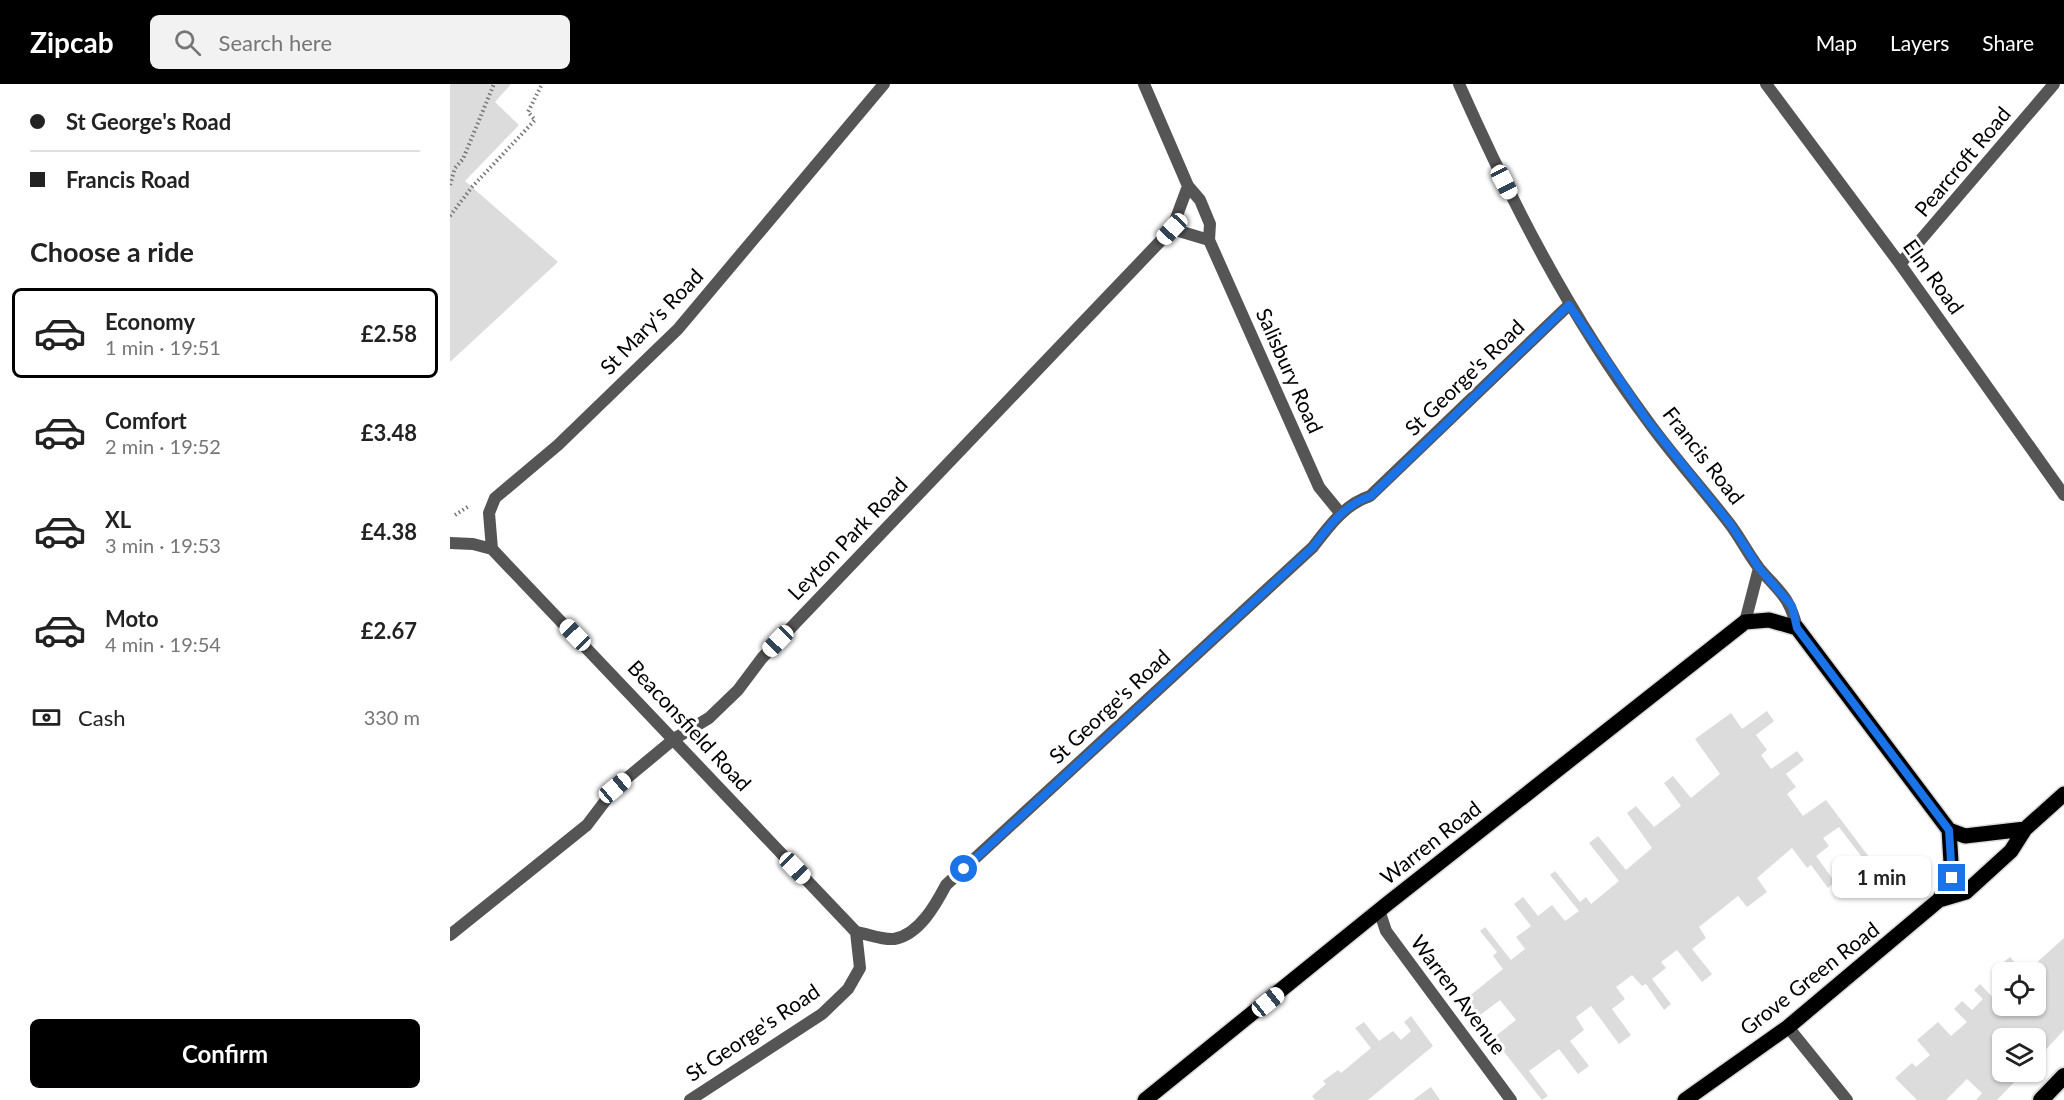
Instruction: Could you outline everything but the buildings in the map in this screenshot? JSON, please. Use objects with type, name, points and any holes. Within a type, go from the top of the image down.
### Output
[{"type":"highway","points":[[2041,1100],[2064,1076]]},
{"type":"main road","points":[[1745,622],[1769,620],[1797,628]]},
{"type":"main road","name":"Warren Road","points":[[1145,1100],[1379,910],[1745,622]]},
{"type":"main road","name":"Francis Road","points":[[1797,628],[1949,830]]},
{"type":"main road","name":"Grove Green Road","points":[[1685,1100],[1788,1027],[1939,900],[1966,892],[2011,851],[2025,829],[2064,794]]},
{"type":"main road","points":[[1939,900],[1952,878],[1949,830],[1965,836],[2025,829]]},
{"type":"street","name":"St Mary's Road","points":[[492,549],[489,513],[495,498],[558,445],[678,329],[884,84]]},
{"type":"street","name":"Salisbury Road","points":[[1144,84],[1188,186],[1200,200],[1210,224],[1209,240],[1319,487],[1341,514]]},
{"type":"street","name":"Francis Road","points":[[1459,84],[1539,253],[1569,305],[1647,420],[1731,525],[1759,568],[1792,606],[1797,628]]},
{"type":"street","name":"Elm Road","points":[[1766,84],[2060,484],[2064,495]]},
{"type":"street","name":"Pearcroft Road","points":[[1900,264],[2054,84]]},
{"type":"street","name":"Leyton Park Road","points":[[450,935],[586,825],[615,788],[674,739],[709,718],[738,690],[762,658],[1172,229],[1188,186]]},
{"type":"street","points":[[1172,229],[1209,240]]},
{"type":"street","name":"St George's Road","points":[[690,1100],[822,1014],[848,988],[860,968],[856,932],[895,939],[915,927],[934,908],[946,885],[1313,547],[1341,514],[1356,501],[1371,496],[1569,305]]},
{"type":"street","points":[[450,543],[473,544],[492,549]]},
{"type":"street","name":"Beaconsfield Road","points":[[492,549],[856,932]]},
{"type":"street","points":[[1745,622],[1759,568]]},
{"type":"street","name":"Warren Avenue","points":[[1379,910],[1386,931],[1512,1100]]},
{"type":"street","points":[[1788,1027],[1847,1100]]},
{"type":"path","points":[[450,185],[455,168],[463,159],[494,84]]},
{"type":"path","points":[[450,216],[472,187],[535,120],[528,112],[542,84]]},
{"type":"shaded area","points":[[450,84],[511,84],[495,102],[519,125],[465,181],[558,262],[450,362]]},
{"type":"shaded area","points":[[1767,711],[1774,721],[1756,735],[1767,750],[1761,755],[1771,769],[1797,751],[1804,760],[1786,774],[1796,787],[1787,794],[1803,816],[1826,800],[1869,857],[1864,860],[1839,827],[1823,838],[1829,846],[1816,856],[1835,882],[1828,888],[1811,865],[1807,868],[1792,848],[1757,878],[1767,892],[1747,907],[1738,896],[1699,927],[1706,938],[1692,949],[1712,974],[1702,982],[1677,950],[1661,962],[1666,968],[1652,979],[1671,1004],[1664,1010],[1646,984],[1642,986],[1632,975],[1616,987],[1625,999],[1612,1009],[1631,1035],[1619,1044],[1591,1006],[1576,1017],[1584,1030],[1570,1041],[1589,1066],[1578,1074],[1559,1049],[1529,1071],[1548,1096],[1542,1100],[1493,1038],[1516,1020],[1500,1000],[1479,1016],[1467,998],[1503,969],[1493,956],[1497,952],[1480,931],[1485,927],[1511,960],[1525,949],[1516,937],[1531,926],[1514,904],[1523,897],[1538,916],[1552,905],[1565,921],[1579,911],[1550,875],[1555,871],[1580,902],[1586,897],[1591,904],[1619,881],[1589,843],[1598,836],[1626,870],[1652,848],[1627,813],[1636,806],[1654,827],[1681,806],[1664,783],[1673,776],[1691,798],[1720,774],[1695,739],[1731,713],[1742,729]]},
{"type":"shaded area","points":[[2064,938],[2064,1030],[2046,1049],[2046,1028],[1992,1028],[1992,1082],[2014,1082],[1997,1100],[1976,1100],[1982,1093],[1967,1079],[1946,1100],[1917,1100],[1895,1078],[1912,1063],[1916,1067],[1930,1055],[1917,1040],[1938,1022],[1951,1036],[1967,1022],[1954,1009],[1962,1001],[1972,1010],[1983,999],[1974,990],[1980,984],[1992,997],[1992,1016],[2046,1016],[2046,962],[2037,962]]},
{"type":"shaded area","points":[[2010,957],[2014,962],[2004,962]]},
{"type":"shaded area","points":[[1411,1016],[1433,1046],[1368,1100],[1315,1100],[1312,1096],[1326,1084],[1323,1081],[1338,1070],[1341,1073],[1371,1048],[1355,1028],[1364,1022],[1379,1041],[1393,1031],[1401,1040],[1411,1031],[1404,1022]]},
{"type":"shaded area","points":[[1431,1087],[1440,1100],[1413,1100]]},
{"type":"route","points":[[964,869],[1313,547],[1341,514],[1356,501],[1371,496],[1569,305],[1647,420],[1731,525],[1759,568],[1792,606],[1797,628],[1828,666],[1949,830],[1952,846],[1952,878]]}]
